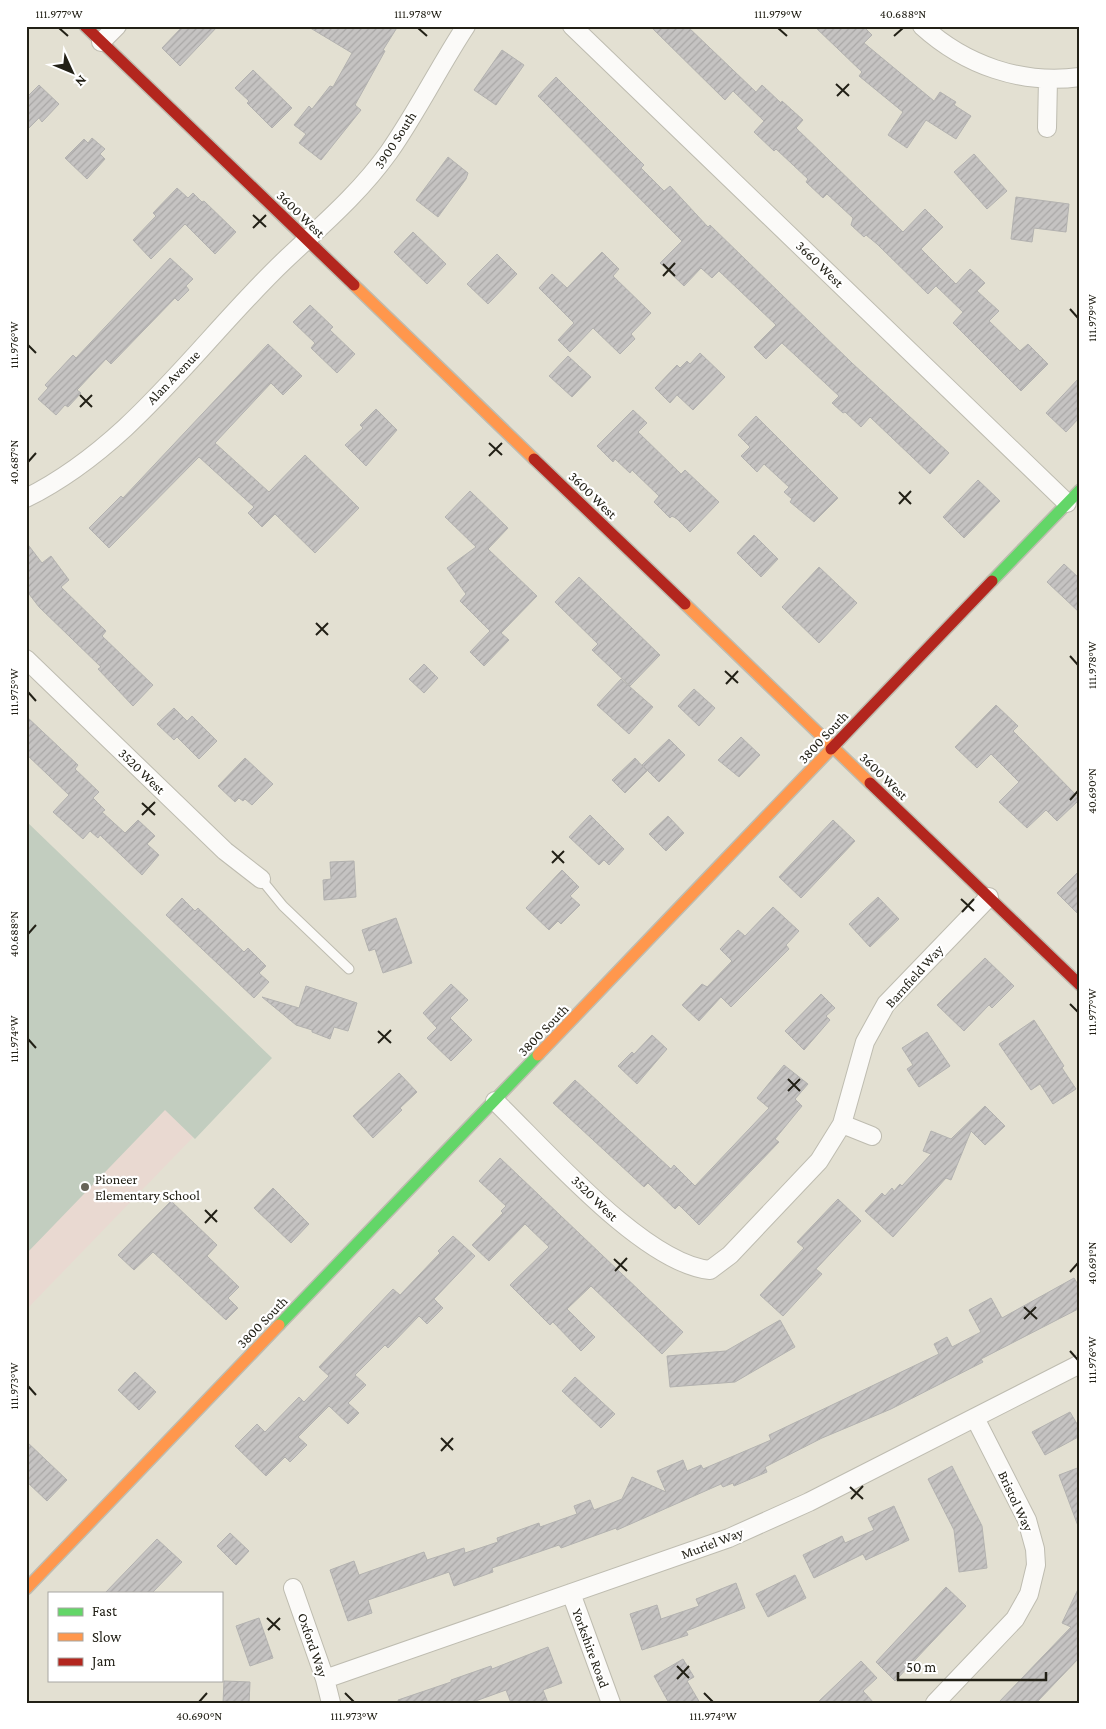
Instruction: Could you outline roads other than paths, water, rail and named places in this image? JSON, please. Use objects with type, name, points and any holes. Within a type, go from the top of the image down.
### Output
[{"type":"street","name":"3600 West","points":[[85,26],[1080,985]]},
{"type":"street","points":[[102,42],[117,26]]},
{"type":"street","name":"3900 South","points":[[308,241],[349,201],[388,152],[466,26]]},
{"type":"street","name":"3660 West","points":[[572,26],[1067,503]]},
{"type":"street","points":[[922,26],[947,47],[985,66],[1006,73],[1048,78],[1080,78]]},
{"type":"street","points":[[1047,128],[1048,78]]},
{"type":"street","name":"Alan Avenue","points":[[26,498],[71,473],[112,441],[284,261],[308,241]]},
{"type":"street","name":"3800 South","points":[[30,1579],[495,1101],[1080,490]]},
{"type":"street","name":"3520 West","points":[[26,659],[226,851],[261,879]]},
{"type":"street","name":"Barnfield Way","points":[[710,1270],[730,1255],[809,1173],[842,1124],[866,1042],[886,1004],[989,897]]},
{"type":"street","name":"3520 West","points":[[495,1101],[633,1233],[679,1262],[710,1270]]},
{"type":"street","points":[[842,1124],[872,1136]]},
{"type":"street","name":"Muriel Way","points":[[325,1679],[687,1553],[761,1524],[1080,1364]]},
{"type":"street","name":"Bristol Way","points":[[935,1703],[1015,1619],[1029,1594],[1036,1565],[1035,1549],[1027,1520],[975,1418]]},
{"type":"street","name":"Oxford Way","points":[[293,1588],[325,1679],[331,1703]]},
{"type":"street","name":"Yorkshire Road","points":[[571,1593],[611,1703]]},
{"type":"lane","points":[[261,879],[284,906],[350,969]]},
{"type":"place","name":"Pioneer Elementary School","points":[[85,1187]]}]
